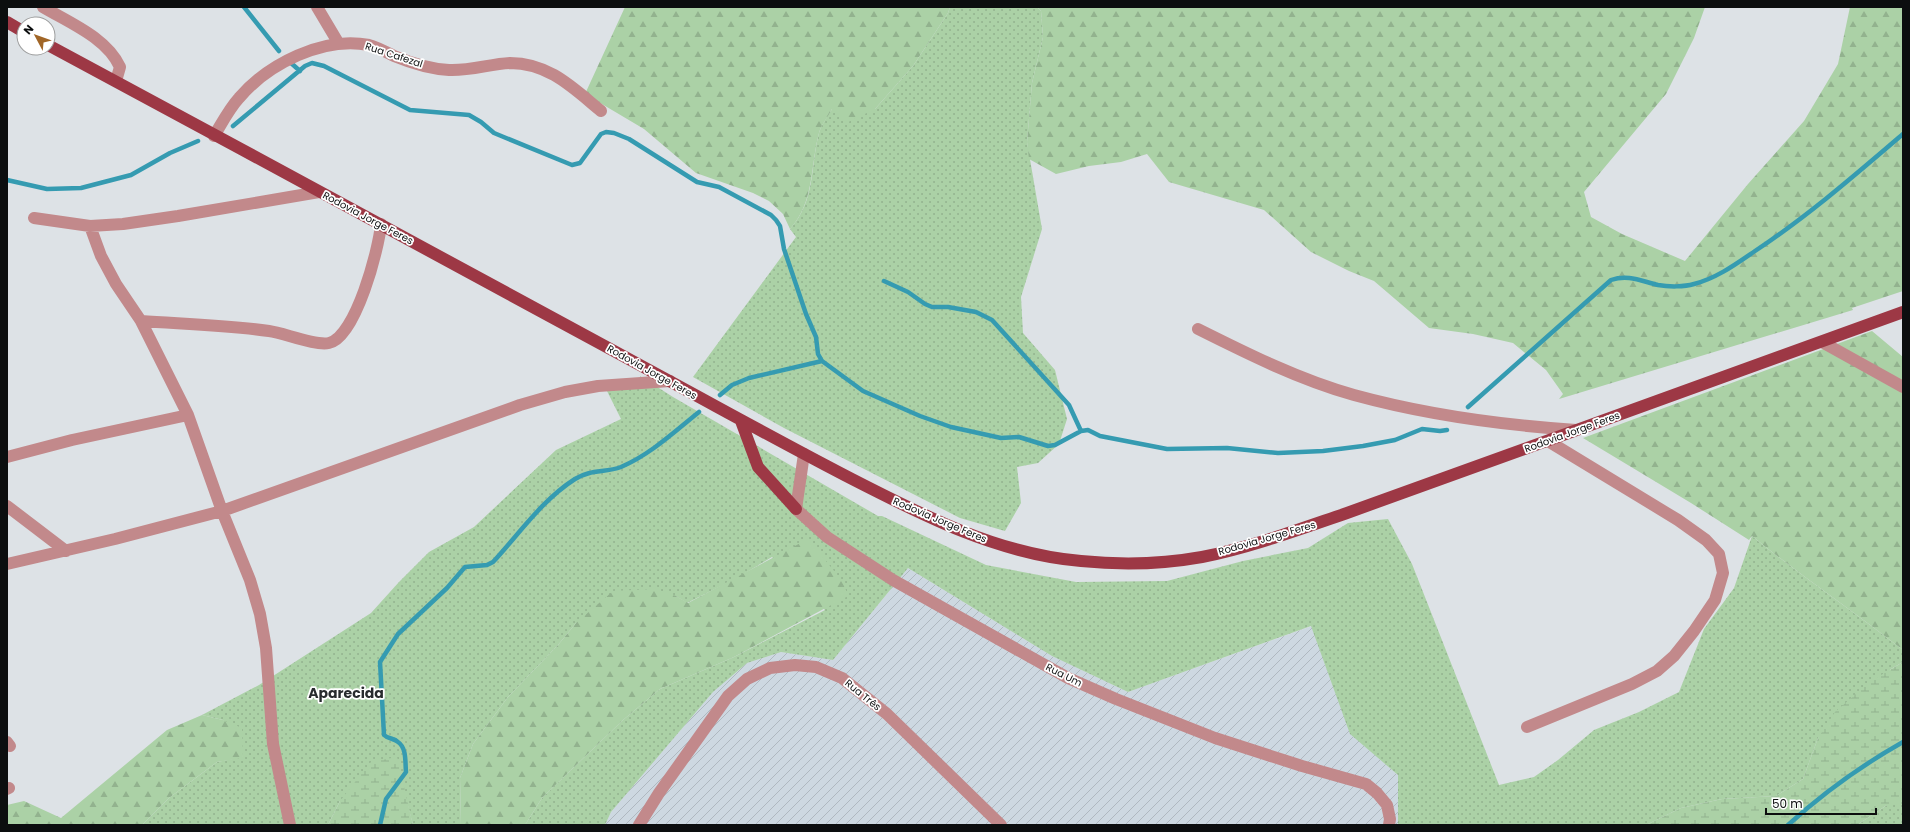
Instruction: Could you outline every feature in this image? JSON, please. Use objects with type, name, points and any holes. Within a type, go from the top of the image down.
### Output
[{"type":"main road","points":[[7,22],[16,27]]},
{"type":"main road","name":"Rodovia Jorge Feres","points":[[56,49],[742,421],[905,506],[951,527],[993,543],[1035,554],[1080,561],[1143,563],[1201,557],[1259,542],[1347,513],[1903,312]]},
{"type":"main road","points":[[742,421],[758,467],[796,509]]},
{"type":"street","points":[[43,7],[103,44],[115,55],[120,67],[116,81]]},
{"type":"street","points":[[317,7],[339,44]]},
{"type":"street","name":"Rua Cafezal","points":[[214,136],[239,98],[269,72],[307,51],[339,44],[369,45],[414,64],[449,70],[477,69],[510,63],[534,66],[556,75],[601,112]]},
{"type":"street","points":[[34,218],[90,226],[123,224],[319,192]]},
{"type":"street","points":[[141,321],[270,331],[320,343],[329,343],[344,332],[354,313],[372,268],[379,242],[381,224]]},
{"type":"street","points":[[90,226],[101,256],[116,284],[141,321],[188,415],[222,511],[250,580],[260,614],[266,648],[273,744],[290,825]]},
{"type":"street","points":[[1198,330],[1302,377],[1354,395],[1447,416],[1534,428],[1576,430]]},
{"type":"street","points":[[1822,342],[1903,387]]},
{"type":"street","points":[[7,564],[66,551],[222,511],[441,432],[550,396],[598,386],[670,381]]},
{"type":"street","points":[[7,457],[79,439],[188,415]]},
{"type":"street","points":[[1528,727],[1632,684],[1657,671],[1674,656],[1694,631],[1715,600],[1723,573],[1719,554],[1706,540],[1678,520],[1548,441]]},
{"type":"street","points":[[796,509],[804,454]]},
{"type":"street","points":[[7,506],[66,551]]},
{"type":"street","name":"Rua Um","points":[[796,509],[827,537],[893,580],[1068,678],[1116,699],[1215,738],[1302,766],[1366,784],[1377,793],[1387,805],[1390,819],[1389,825]]},
{"type":"street","name":"Rua Três","points":[[639,825],[658,793],[728,696],[747,679],[770,668],[795,665],[816,668],[842,678],[887,714],[1001,825]]},
{"type":"shaded area","points":[[908,568],[1052,656],[1128,692],[1312,626],[1350,733],[1398,775],[1398,825],[605,825],[611,812],[713,692],[747,663],[781,652],[833,660]]},
{"type":"green space","points":[[625,7],[950,7],[948,13],[913,66],[875,109],[846,123],[832,109],[819,133],[808,195],[804,207],[790,229],[783,214],[769,201],[753,193],[696,173],[644,129],[585,94]]},
{"type":"green space","points":[[950,7],[1037,7],[1041,11],[1043,37],[1032,83],[1027,142],[1042,229],[1021,297],[1023,333],[1055,370],[1067,419],[1059,444],[1038,463],[1017,467],[1021,503],[1005,531],[960,518],[784,428],[693,377],[796,237],[790,229],[804,207],[811,183],[819,133],[832,109],[875,109],[913,66],[948,13]]},
{"type":"green space","points":[[1037,7],[1705,7],[1694,38],[1666,94],[1584,192],[1591,217],[1622,234],[1685,261],[1748,184],[1804,121],[1838,64],[1850,7],[1903,7],[1903,291],[1852,308],[1853,310],[1559,399],[1563,394],[1546,370],[1513,343],[1473,334],[1429,328],[1374,281],[1349,271],[1311,252],[1264,210],[1169,182],[1147,154],[1121,162],[1089,166],[1056,174],[1029,159],[1027,142],[1032,83],[1043,37],[1041,11]]},
{"type":"green space","points":[[1872,331],[1903,357],[1903,650],[1752,536],[1749,540],[1583,438]]},
{"type":"green space","points":[[640,376],[673,397],[878,516],[882,516],[986,565],[1076,582],[1167,581],[1243,561],[1308,548],[1348,523],[1388,519],[1412,564],[1499,785],[1534,777],[1558,760],[1594,730],[1639,712],[1679,692],[1704,629],[1734,588],[1752,536],[1903,650],[1903,662],[1891,669],[1818,738],[1803,779],[1776,796],[1722,799],[1681,808],[1646,825],[1398,825],[1398,775],[1350,734],[1311,626],[1128,692],[1052,656],[908,568],[833,660],[781,652],[747,663],[713,692],[611,812],[605,825],[525,825],[542,798],[623,720],[660,689],[734,657],[825,610],[772,557],[737,578],[687,603],[676,596],[576,623],[558,645],[508,697],[473,744],[460,778],[461,825],[413,825],[407,802],[340,801],[328,825],[142,825],[169,798],[217,762],[243,757],[223,720],[202,715],[259,685],[371,613],[429,552],[474,527],[556,450],[621,419],[604,385],[641,384]]},
{"type":"green space","points":[[808,539],[843,582],[848,596],[734,657],[660,689],[623,720],[542,798],[525,825],[461,825],[460,778],[473,744],[508,697],[558,645],[576,623],[613,591],[655,589],[676,596],[688,603]]},
{"type":"green space","points":[[1903,662],[1903,805],[1887,805],[1857,825],[1646,825],[1681,808],[1722,799],[1776,796],[1803,779],[1818,738],[1835,712],[1871,681]]},
{"type":"green space","points":[[202,715],[223,720],[242,728],[243,758],[217,762],[169,798],[142,825],[7,825],[7,805],[24,801],[61,818],[167,730]]},
{"type":"green space","points":[[397,757],[413,825],[328,825],[340,801],[371,762]]},
{"type":"green space","points":[[1887,805],[1903,805],[1903,825],[1857,825]]},
{"type":"waterway","points":[[244,7],[279,51]]},
{"type":"waterway","points":[[291,63],[300,71]]},
{"type":"waterway","points":[[233,126],[305,66],[312,63],[324,66],[410,110],[469,115],[481,122],[494,133],[572,165],[580,163],[601,134],[606,132],[614,133],[629,139],[697,182],[719,187],[771,215],[780,226],[784,249],[806,314],[816,337],[818,354],[822,361],[863,391],[920,416],[951,427],[1001,438],[1019,437],[1048,446],[1055,445],[1081,431],[1088,430],[1100,436],[1167,449],[1227,448],[1278,453],[1323,451],[1363,446],[1395,440],[1422,429],[1440,431],[1447,430]]},
{"type":"waterway","points":[[1468,407],[1611,280],[1617,278],[1629,278],[1658,285],[1681,286],[1690,285],[1711,278],[1741,261],[1794,224],[1903,134]]},
{"type":"waterway","points":[[7,180],[47,189],[81,188],[131,175],[170,153],[198,141]]},
{"type":"waterway","points":[[884,281],[908,292],[932,307],[948,307],[976,312],[992,320],[1069,405],[1081,431]]},
{"type":"waterway","points":[[720,395],[732,385],[749,378],[822,361]]},
{"type":"waterway","points":[[380,825],[386,799],[406,772],[403,748],[396,741],[384,735],[380,662],[398,634],[447,588],[465,567],[487,565],[493,562],[541,507],[563,487],[575,479],[592,472],[615,469],[632,462],[662,442],[699,412]]},
{"type":"waterway","points":[[1788,825],[1814,802],[1843,780],[1903,742]]},
{"type":"district","name":"Aparecida","points":[[346,693]]}]
